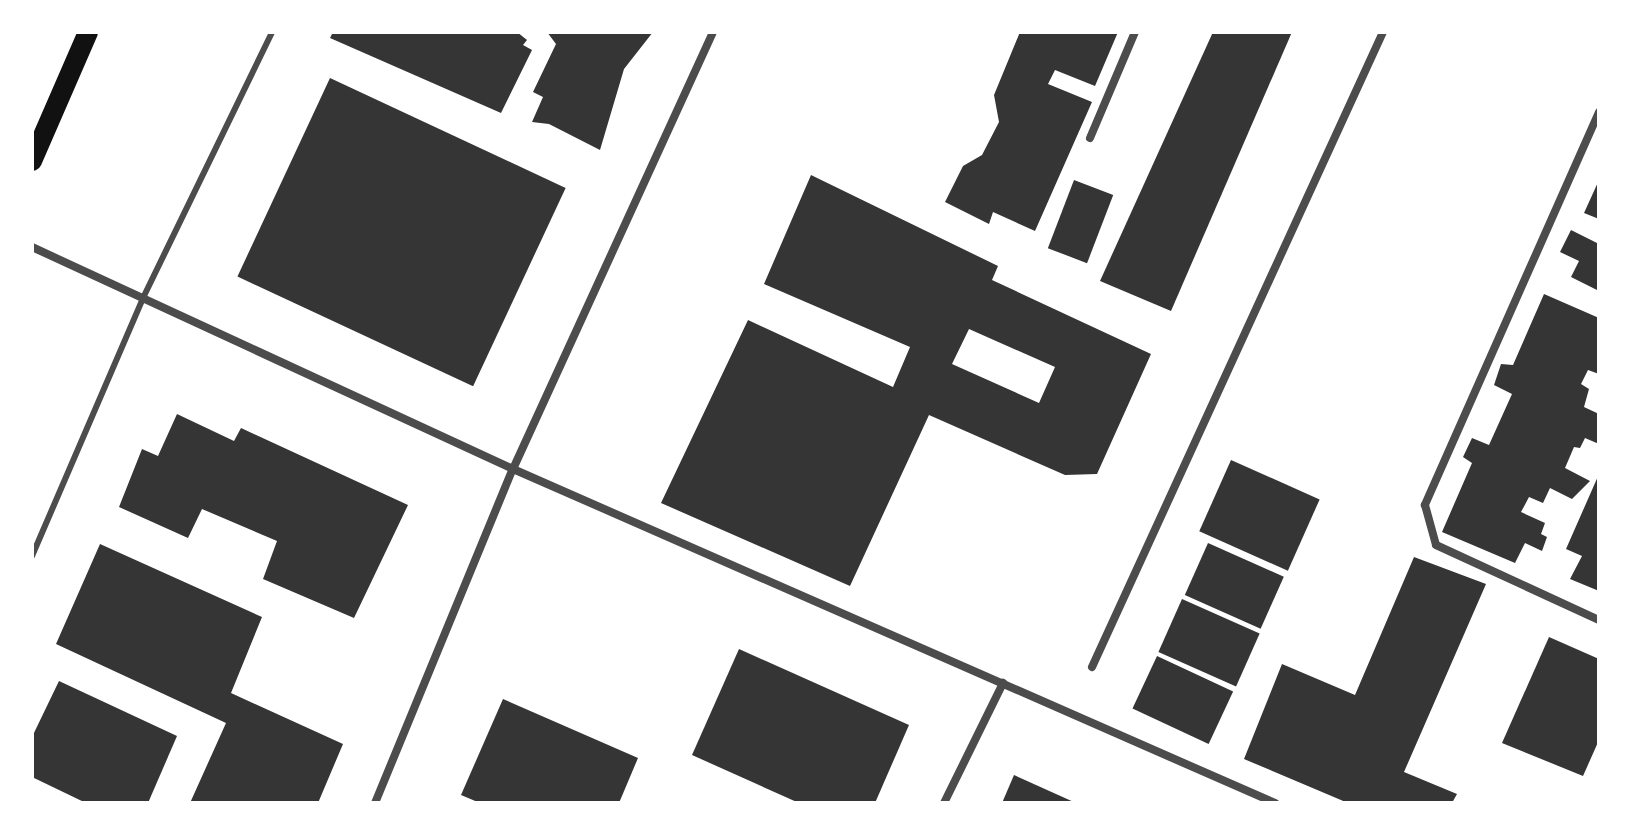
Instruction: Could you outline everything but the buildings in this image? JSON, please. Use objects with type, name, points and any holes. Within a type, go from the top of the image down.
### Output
[{"type":"main road","points":[[32,161],[88,32]]},
{"type":"street","points":[[375,803],[513,469],[713,32]]},
{"type":"street","points":[[1090,138],[1135,32]]},
{"type":"street","points":[[1092,667],[1383,32]]},
{"type":"street","points":[[1599,112],[1425,505],[1436,545],[1599,620]]},
{"type":"street","points":[[32,247],[513,469],[1275,803]]},
{"type":"street","points":[[944,803],[1003,683]]},
{"type":"lane","points":[[32,556],[143,298],[272,32]]}]
